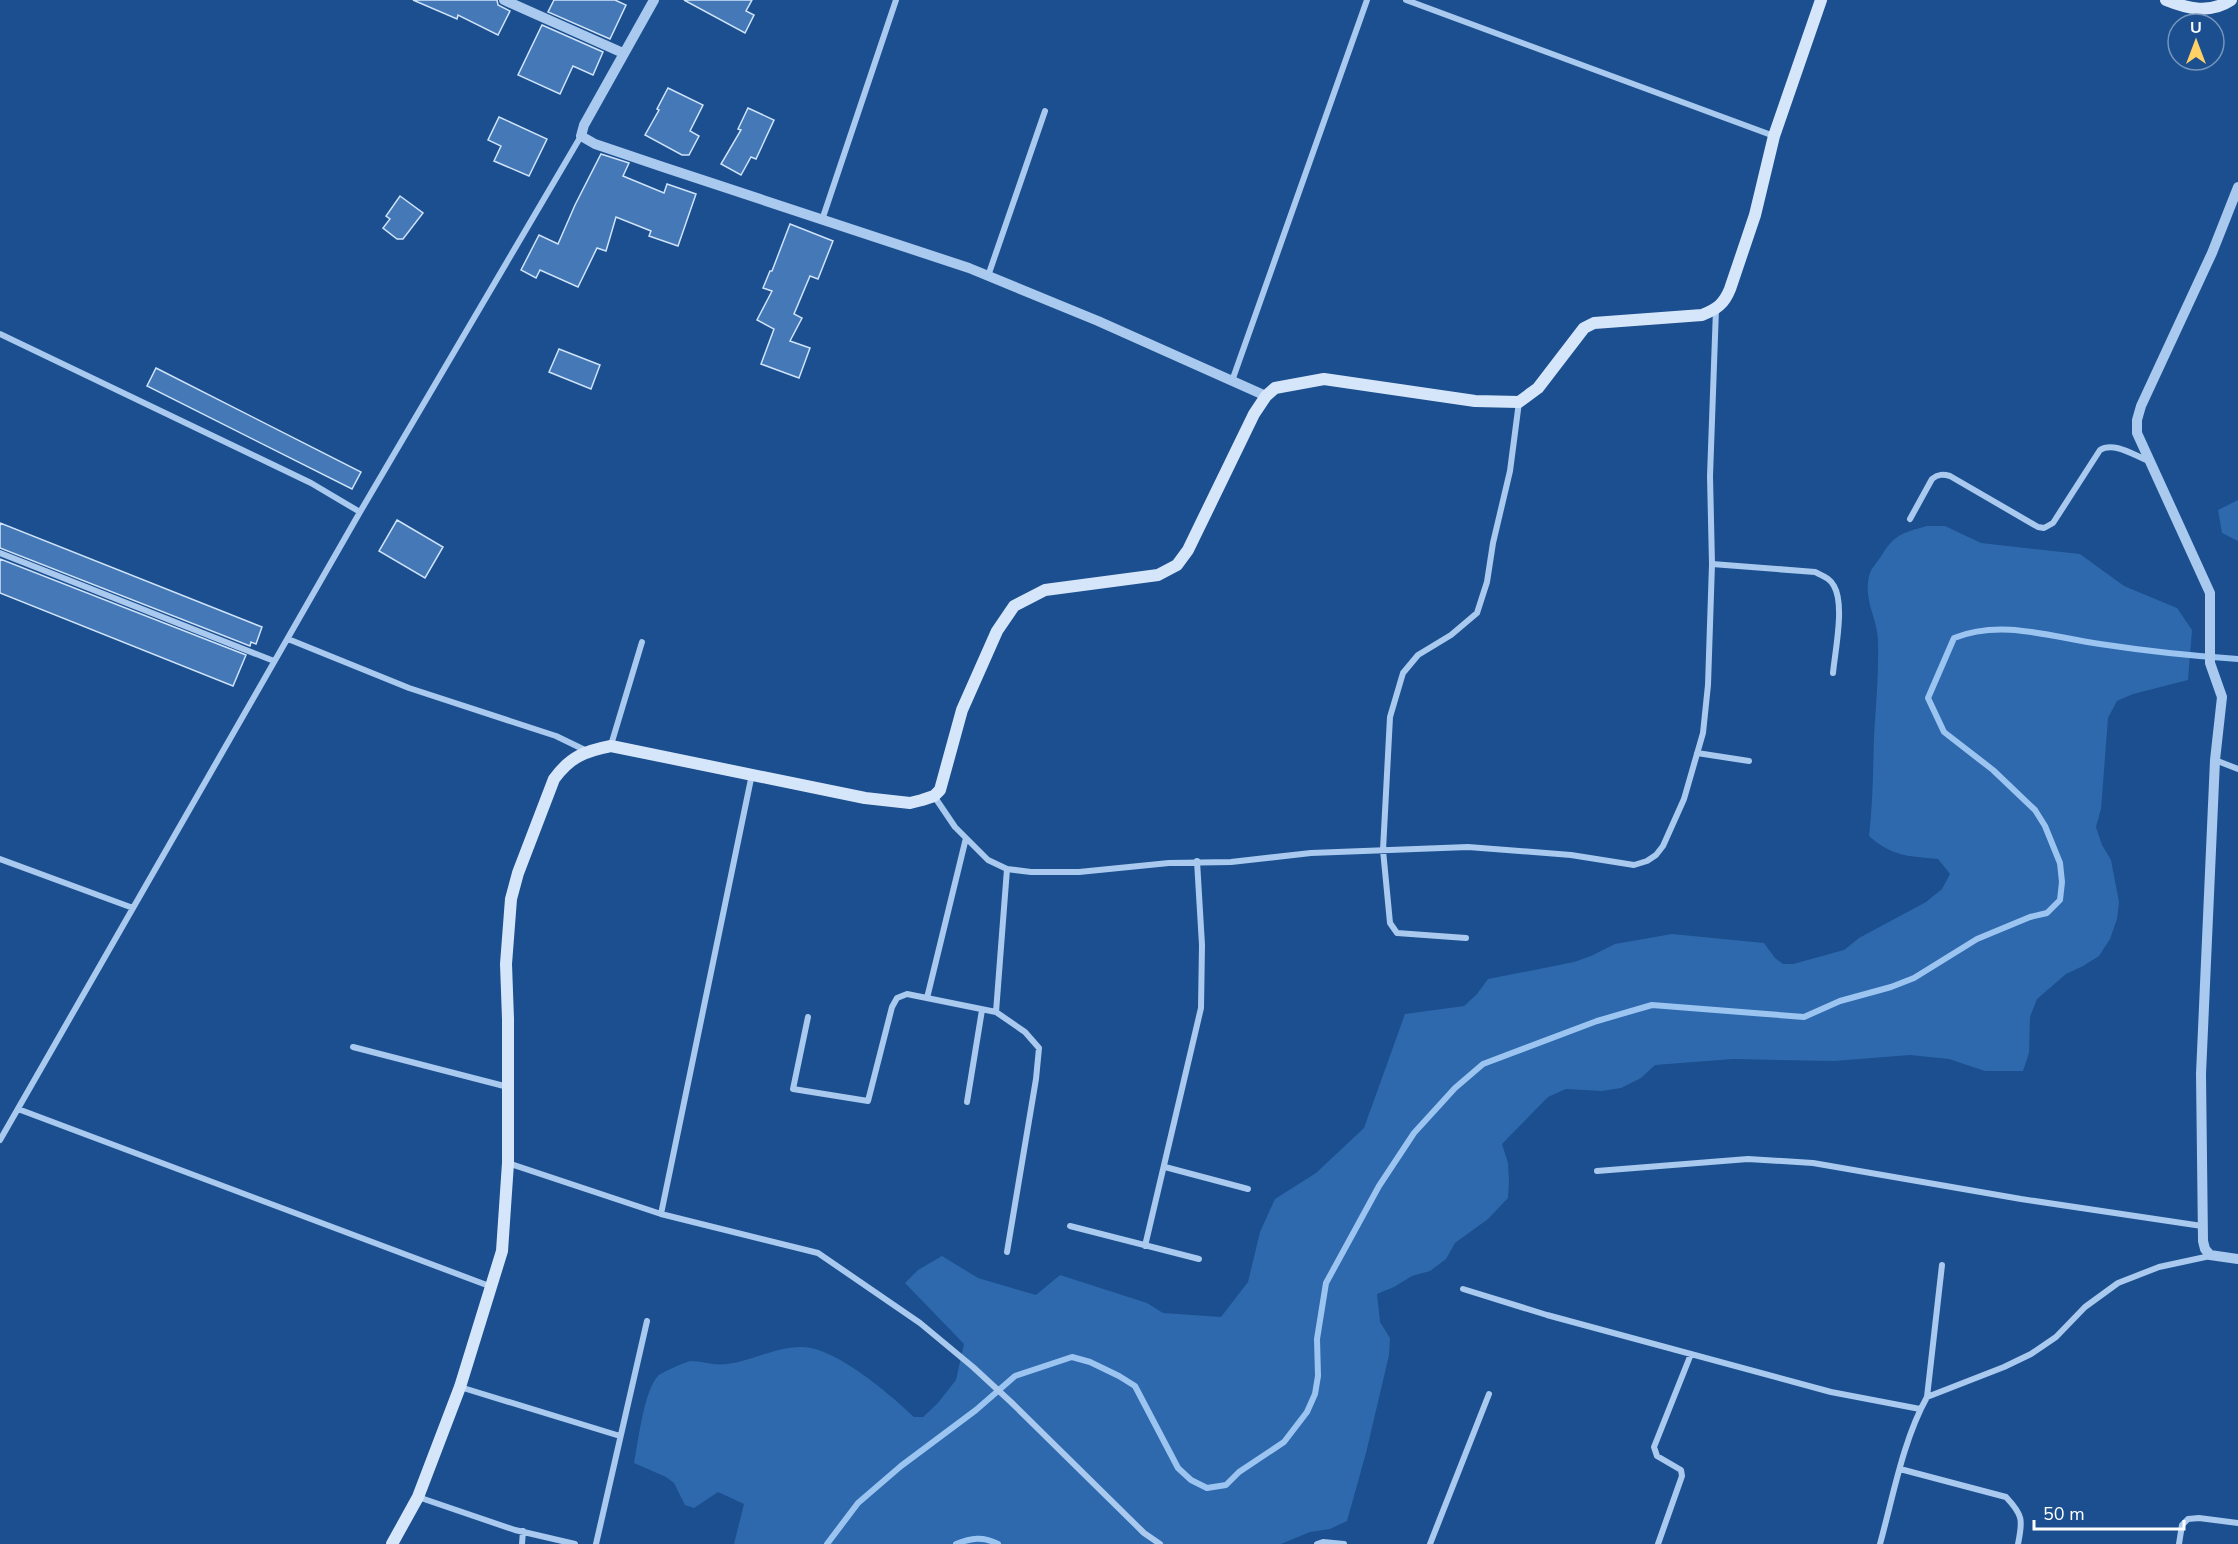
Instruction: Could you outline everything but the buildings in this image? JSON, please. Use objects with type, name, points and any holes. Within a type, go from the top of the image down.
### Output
[{"type":"main road","points":[[392,1544],[418,1497],[460,1387],[493,1287],[502,1251],[508,1163],[506,964],[512,899],[518,873],[554,779],[562,768],[587,751],[611,746],[865,798],[910,803],[934,796],[940,790],[945,775],[962,710],[997,631],[1014,606],[1045,590],[1158,575],[1177,565],[1188,550],[1254,414],[1266,396],[1275,388],[1324,379],[1475,401],[1519,402],[1538,388],[1584,328],[1594,324],[1702,315],[1716,309],[1725,301],[1755,215],[1774,136],[1821,0]]},
{"type":"main road","points":[[2166,0],[2185,7],[2204,9],[2222,6],[2231,0]]},
{"type":"street","points":[[504,0],[623,53]]},
{"type":"street","points":[[0,1140],[274,661],[581,136],[584,124],[654,0]]},
{"type":"street","points":[[822,220],[896,0]]},
{"type":"street","points":[[1232,381],[1367,0]]},
{"type":"street","points":[[1406,0],[1774,136]]},
{"type":"street","points":[[988,276],[1045,111]]},
{"type":"street","points":[[581,136],[595,144],[969,268],[1266,396]]},
{"type":"street","points":[[2210,1256],[2205,1250],[2202,1226],[2204,1144],[2201,1074],[2215,760],[2222,698],[2210,663],[2210,593],[2137,433],[2141,406],[2212,253],[2238,187]]},
{"type":"street","points":[[934,796],[955,827],[988,860],[1007,869],[1031,872],[1079,872],[1197,861],[1231,862],[1311,853],[1467,847],[1571,855],[1634,865],[1656,855],[1663,846],[1684,799],[1703,733],[1708,685],[1713,564],[1710,476],[1716,309]]},
{"type":"street","points":[[0,334],[311,483],[360,513]]},
{"type":"street","points":[[1466,938],[1397,933],[1390,923],[1383,850],[1390,717],[1403,673],[1418,655],[1450,635],[1477,613],[1487,582],[1493,543],[1510,471],[1519,402]]},
{"type":"street","points":[[1910,519],[1932,479],[1936,475],[1943,475],[1950,476],[2038,527],[2044,528],[2053,523],[2104,447],[2115,447],[2149,462]]},
{"type":"street","points":[[0,553],[274,661]]},
{"type":"street","points":[[1713,564],[1815,572],[1827,577],[1834,585],[1839,599],[1833,673]]},
{"type":"street","points":[[288,639],[409,688],[556,736],[587,751]]},
{"type":"street","points":[[611,746],[642,642]]},
{"type":"street","points":[[1697,753],[1749,761]]},
{"type":"street","points":[[2215,760],[2238,769]]},
{"type":"street","points":[[661,1214],[752,774]]},
{"type":"street","points":[[927,998],[966,838]]},
{"type":"street","points":[[0,859],[133,908]]},
{"type":"street","points":[[1145,1245],[1201,1008],[1202,945],[1197,861]]},
{"type":"street","points":[[996,1012],[1007,869]]},
{"type":"street","points":[[808,1017],[793,1089],[868,1101],[892,1007],[897,998],[907,994],[996,1012],[1025,1032],[1039,1048],[1036,1079],[1007,1252]]},
{"type":"street","points":[[967,1102],[982,1010]]},
{"type":"street","points":[[353,1047],[508,1087]]},
{"type":"street","points":[[18,1109],[493,1287]]},
{"type":"street","points":[[1597,1171],[1748,1159],[1813,1163],[2021,1199],[2202,1226]]},
{"type":"street","points":[[508,1163],[661,1214],[818,1254],[920,1323],[973,1367],[1012,1402],[1144,1533],[1160,1544]]},
{"type":"street","points":[[1165,1167],[1248,1189]]},
{"type":"street","points":[[1070,1226],[1199,1260]]},
{"type":"street","points":[[1927,1397],[2031,1354],[2056,1337],[2085,1307],[2118,1283],[2159,1267],[2210,1256],[2238,1259]]},
{"type":"street","points":[[1880,1544],[1900,1469],[1920,1409],[1927,1397],[1942,1265]]},
{"type":"street","points":[[1462,1289],[1547,1315],[1831,1392],[1920,1409]]},
{"type":"street","points":[[596,1544],[647,1321]]},
{"type":"street","points":[[1658,1544],[1682,1476],[1681,1470],[1657,1456],[1654,1448],[1691,1354]]},
{"type":"street","points":[[460,1387],[620,1437]]},
{"type":"street","points":[[1430,1544],[1489,1394]]},
{"type":"street","points":[[1900,1469],[2006,1497],[2018,1510],[2022,1524],[2018,1544]]},
{"type":"street","points":[[418,1497],[515,1530],[575,1544]]},
{"type":"street","points":[[2179,1544],[2182,1525],[2188,1519],[2199,1518],[2238,1523]]},
{"type":"street","points":[[522,1544],[524,1531]]},
{"type":"street","points":[[1317,1544],[1323,1542],[1344,1544]]},
{"type":"shaded area","points":[[2238,500],[2238,541],[2222,533],[2218,510]]},
{"type":"shaded area","points":[[1927,526],[1945,526],[1981,543],[2080,554],[2124,586],[2177,608],[2192,630],[2188,680],[2133,694],[2117,701],[2108,718],[2101,809],[2096,827],[2102,845],[2111,860],[2119,902],[2117,919],[2110,939],[2099,956],[2066,974],[2037,999],[2030,1017],[2029,1053],[2023,1071],[1985,1071],[1949,1059],[1910,1055],[1834,1061],[1733,1059],[1655,1065],[1641,1078],[1621,1088],[1602,1091],[1566,1089],[1548,1097],[1502,1144],[1508,1163],[1508,1198],[1488,1219],[1455,1243],[1446,1259],[1430,1271],[1412,1276],[1377,1294],[1380,1322],[1390,1338],[1389,1355],[1347,1521],[1330,1529],[1310,1532],[1281,1544],[734,1544],[744,1504],[718,1492],[694,1508],[685,1505],[674,1483],[634,1463],[645,1404],[653,1383],[663,1372],[691,1361],[727,1364],[793,1347],[816,1349],[831,1355],[862,1374],[914,1417],[923,1417],[956,1380],[964,1344],[905,1283],[918,1270],[942,1256],[978,1278],[1036,1295],[1060,1275],[1147,1303],[1163,1313],[1221,1317],[1248,1282],[1260,1232],[1275,1199],[1316,1173],[1364,1128],[1405,1014],[1464,1006],[1488,979],[1574,962],[1615,944],[1672,934],[1764,943],[1775,958],[1783,964],[1793,964],[1844,950],[1859,938],[1926,902],[1942,889],[1950,874],[1938,859],[1893,852],[1869,836],[1878,640],[1869,599],[1868,582],[1871,571],[1894,540],[1904,533]]},
{"type":"waterway","points":[[827,1544],[858,1503],[901,1466],[976,1410],[1015,1376],[1072,1357],[1090,1362],[1135,1386],[1178,1468],[1191,1480],[1207,1488],[1226,1485],[1239,1472],[1284,1442],[1307,1412],[1315,1394],[1318,1376],[1317,1339],[1326,1283],[1379,1186],[1414,1133],[1455,1088],[1483,1064],[1597,1021],[1652,1005],[1804,1017],[1840,1001],[1914,978],[1977,939],[2030,917],[2047,913],[2060,900],[2062,882],[2060,863],[2045,826],[2035,810],[1993,770],[1944,732],[1928,698],[1954,638],[1990,630],[2027,631],[2134,649],[2238,659]]},
{"type":"waterway","points":[[956,1544],[977,1539],[998,1544]]}]
